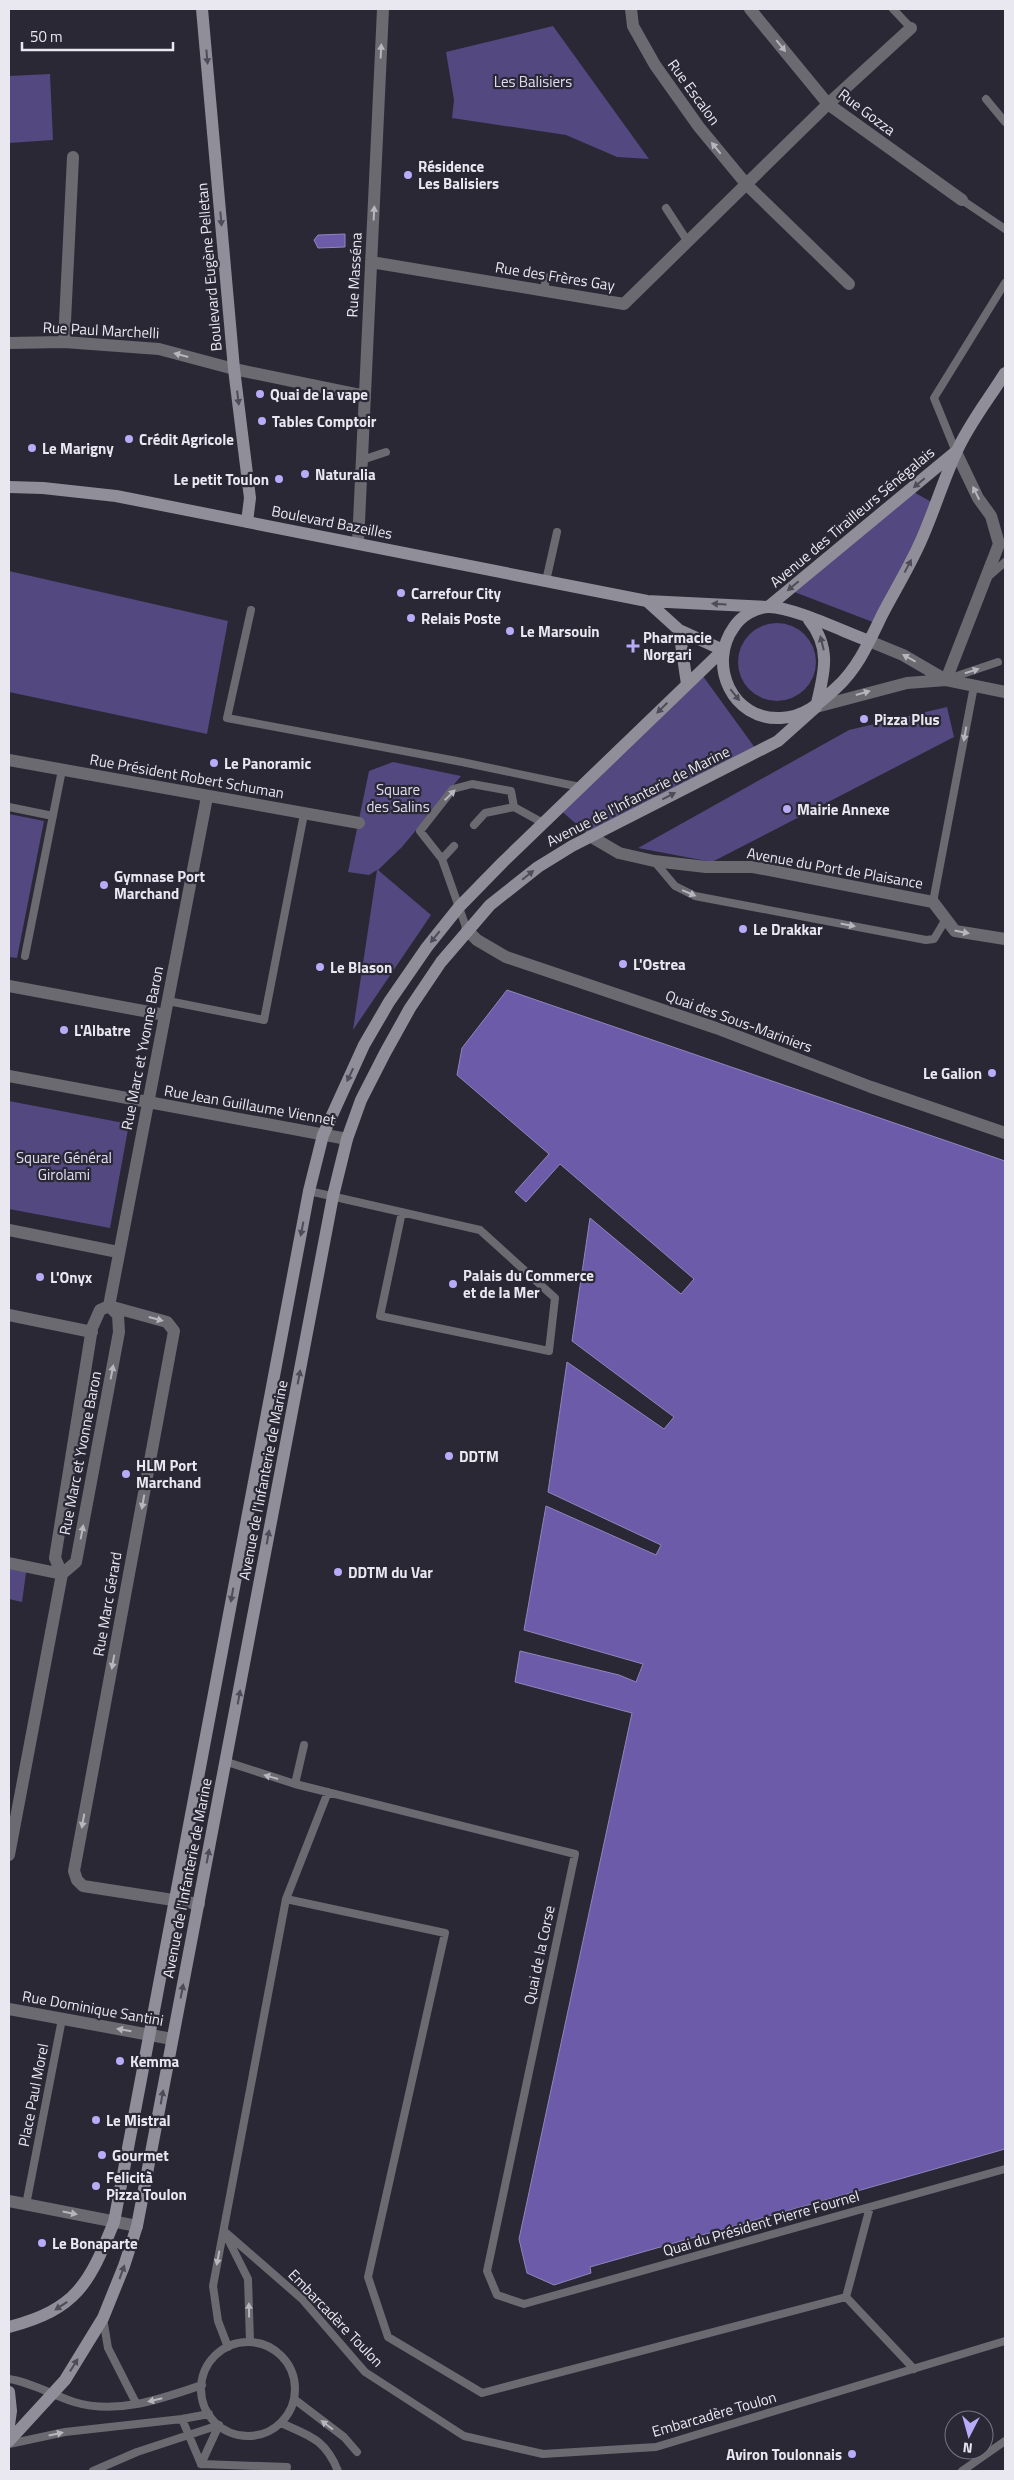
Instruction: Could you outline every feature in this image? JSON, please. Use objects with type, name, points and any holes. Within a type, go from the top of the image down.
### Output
[{"type":"main road","name":"Boulevard Eugène Pelletan","points":[[202,9],[234,368],[250,498],[247,522]]},
{"type":"main road","name":"Avenue des Tirailleurs Sénégalais","points":[[869,641],[919,545],[956,452],[1005,373]]},
{"type":"main road","name":"Avenue des Tirailleurs Sénégalais","points":[[768,607],[956,452]]},
{"type":"main road","name":"Boulevard Bazeilles","points":[[9,487],[43,488],[116,496],[647,600],[768,607]]},
{"type":"main road","points":[[647,600],[679,630],[723,650]]},
{"type":"main road","points":[[807,618],[818,631],[824,653],[823,680],[816,707],[794,716],[781,718],[766,717],[747,708],[730,690],[724,678],[723,650],[727,639],[739,620],[749,613],[768,607],[791,611],[869,641]]},
{"type":"main road","points":[[679,630],[687,684]]},
{"type":"main road","name":"Avenue de l'Infanterie de Marine","points":[[9,2442],[65,2380],[103,2318],[124,2266],[137,2226],[227,1762],[333,1196],[347,1139],[361,1100],[410,1008],[441,962],[490,905],[538,867],[590,836],[778,741],[843,682],[861,660],[869,641]]},
{"type":"main road","name":"Avenue de l'Infanterie de Marine","points":[[9,2327],[25,2323],[62,2307],[80,2290],[96,2266],[114,2222],[309,1191],[323,1135],[364,1045],[389,1002],[427,947],[459,907],[543,823],[723,650]]},
{"type":"main road","points":[[9,2392],[11,2411],[9,2425]]},
{"type":"street","name":"Rue Masséna","points":[[358,543],[383,9]]},
{"type":"street","name":"Rue Escalon","points":[[631,9],[633,26],[654,65],[699,127],[747,186],[849,284]]},
{"type":"street","name":"Rue Gozza","points":[[750,9],[828,104],[962,200]]},
{"type":"street","name":"Rue des Frères Gay","points":[[371,262],[624,304],[747,186],[828,104],[911,28]]},
{"type":"street","points":[[64,342],[73,157]]},
{"type":"street","name":"Rue Paul Marchelli","points":[[9,343],[64,342],[159,349],[234,368],[365,396]]},
{"type":"street","points":[[946,680],[999,544],[1001,532],[978,498],[956,452]]},
{"type":"street","points":[[869,641],[902,655],[946,680]]},
{"type":"street","points":[[816,707],[907,683],[946,680],[1005,692]]},
{"type":"street","name":"Rue Président Robert Schuman","points":[[9,760],[359,823]]},
{"type":"street","name":"Rue Marc et Yvonne Baron","points":[[109,1306],[207,797]]},
{"type":"street","name":"Avenue du Port de Plaisance","points":[[590,836],[619,853],[654,861],[706,867],[753,866],[933,902],[954,931],[1005,939]]},
{"type":"street","name":"Quai des Sous-Mariniers","points":[[467,930],[477,940],[506,957],[716,1028],[871,1087],[1005,1133]]},
{"type":"street","points":[[9,986],[165,1015]]},
{"type":"street","name":"Rue Jean Guillaume Viennet","points":[[9,1076],[347,1139]]},
{"type":"street","points":[[9,1230],[118,1252]]},
{"type":"street","name":"Rue Marc et Yvonne Baron","points":[[9,1856],[10,1837],[21,1790],[62,1574],[55,1558],[92,1332],[95,1318],[100,1310],[109,1306]]},
{"type":"street","name":"Rue Marc et Yvonne Baron","points":[[62,1574],[76,1562],[120,1332],[118,1315],[109,1306]]},
{"type":"street","name":"Rue Marc Gérard","points":[[109,1306],[167,1322],[174,1331],[74,1871],[77,1880],[83,1886],[199,1904]]},
{"type":"street","points":[[9,1315],[92,1332]]},
{"type":"street","points":[[9,1563],[62,1574]]},
{"type":"street","points":[[9,1798],[21,1790]]},
{"type":"street","name":"Rue Dominique Santini","points":[[9,2009],[172,2039]]},
{"type":"street","points":[[9,2201],[137,2226]]},
{"type":"lane","points":[[893,9],[911,28]]},
{"type":"lane","points":[[986,100],[1005,122]]},
{"type":"lane","points":[[962,200],[1005,229]]},
{"type":"lane","points":[[666,208],[688,242]]},
{"type":"lane","points":[[544,291],[546,277]]},
{"type":"lane","points":[[956,452],[934,398],[1005,283]]},
{"type":"lane","points":[[362,460],[386,452]]},
{"type":"lane","points":[[546,581],[558,532]]},
{"type":"lane","points":[[985,579],[1005,562]]},
{"type":"lane","points":[[251,610],[227,718],[454,760],[580,788]]},
{"type":"lane","points":[[946,680],[998,662]]},
{"type":"lane","points":[[933,902],[974,686]]},
{"type":"lane","points":[[25,956],[62,770]]},
{"type":"lane","points":[[467,930],[442,859],[420,832],[453,789],[472,784],[511,791],[514,807]]},
{"type":"lane","points":[[9,807],[53,816]]},
{"type":"lane","points":[[474,825],[486,813],[514,807],[543,823]]},
{"type":"lane","points":[[168,1001],[264,1020],[304,814]]},
{"type":"lane","points":[[442,859],[454,846]]},
{"type":"lane","points":[[654,861],[675,886],[696,896],[926,940],[934,939],[946,919]]},
{"type":"lane","points":[[309,1191],[333,1196],[480,1230],[555,1298],[549,1351],[380,1316],[402,1212]]},
{"type":"lane","points":[[295,1784],[304,1745]]},
{"type":"lane","name":"Quai de la Corse","points":[[227,1762],[295,1784],[575,1854],[487,2271],[497,2295],[524,2304]]},
{"type":"lane","points":[[228,2346],[218,2321],[213,2286],[286,1899],[328,1792]]},
{"type":"lane","points":[[286,1899],[445,1933],[368,2277],[388,2337],[482,2393],[846,2297]]},
{"type":"lane","name":"Place Paul Morel","points":[[26,2205],[62,2019]]},
{"type":"lane","name":"Quai du Président Pierre Fournel","points":[[524,2304],[1005,2169]]},
{"type":"lane","points":[[846,2297],[870,2207]]},
{"type":"lane","points":[[224,2231],[248,2279],[250,2342]]},
{"type":"lane","name":"Embarcadère Toulon","points":[[224,2231],[302,2299],[364,2372],[464,2436],[543,2454],[656,2447],[1005,2341]]},
{"type":"lane","points":[[846,2297],[914,2369]]},
{"type":"lane","points":[[103,2318],[108,2348],[136,2403]]},
{"type":"lane","points":[[250,2342],[274,2350],[284,2358],[295,2380],[294,2399],[288,2414],[281,2423],[264,2433],[248,2436],[233,2433],[219,2425],[209,2414],[202,2398],[202,2385],[210,2362],[228,2346],[250,2342]]},
{"type":"lane","points":[[9,2379],[20,2380],[53,2395],[101,2408],[155,2401],[202,2385]]},
{"type":"lane","points":[[294,2399],[344,2437],[357,2452]]},
{"type":"lane","points":[[9,2442],[65,2432],[182,2420],[209,2414]]},
{"type":"lane","points":[[182,2420],[201,2464]]},
{"type":"lane","points":[[281,2423],[318,2439],[333,2459],[338,2471]]},
{"type":"lane","points":[[93,2471],[138,2452],[219,2425]]},
{"type":"lane","points":[[201,2464],[219,2425]]},
{"type":"lane","points":[[962,2471],[1005,2441]]},
{"type":"lane","points":[[201,2464],[287,2467]]},
{"type":"green space","name":"Les Balisiers","points":[[553,26],[649,159],[617,157],[566,135],[452,118],[454,100],[446,52]]},
{"type":"green space","points":[[50,74],[53,140],[9,143],[9,76]]},
{"type":"green space","points":[[910,490],[935,504],[878,624],[789,590]]},
{"type":"green space","points":[[9,571],[228,621],[207,734],[9,692]]},
{"type":"green space","points":[[777,623],[792,626],[805,634],[813,647],[816,662],[813,677],[805,690],[792,698],[777,701],[762,698],[749,690],[741,677],[738,662],[741,647],[749,634],[762,626]]},
{"type":"green space","points":[[700,672],[758,752],[590,836],[558,808]]},
{"type":"green space","points":[[947,707],[954,737],[712,862],[638,848],[849,730]]},
{"type":"green space","name":"Square des Salins","points":[[393,762],[461,776],[402,847],[378,870],[431,915],[353,1030],[377,870],[369,875],[348,872],[369,771]]},
{"type":"green space","points":[[9,814],[44,821],[17,958],[9,957]]},
{"type":"green space","name":"Square Général Girolami","points":[[9,1101],[129,1124],[110,1228],[9,1209]]},
{"type":"green space","points":[[9,1563],[27,1566],[22,1602],[9,1599]]},
{"type":"shaded area","points":[[345,234],[345,247],[318,248],[314,240],[318,235]]},
{"type":"shaded area","points":[[507,990],[1005,1161],[1005,2149],[590,2267],[591,2273],[554,2285],[527,2273],[519,2239],[632,1713],[515,1682],[520,1651],[619,1675],[636,1682],[643,1664],[524,1630],[546,1506],[656,1555],[661,1545],[548,1492],[567,1362],[664,1429],[674,1417],[572,1341],[590,1218],[681,1294],[694,1279],[560,1164],[526,1202],[515,1192],[549,1154],[457,1075],[462,1048]]},
{"type":"place","name":"Résidence Les Balisiers","points":[[408,175]]},
{"type":"place","name":"Quai de la vape","points":[[260,394]]},
{"type":"place","name":"Tables Comptoir","points":[[262,421]]},
{"type":"place","name":"Crédit Agricole","points":[[129,439]]},
{"type":"place","name":"Le Marigny","points":[[32,448]]},
{"type":"place","name":"Naturalia","points":[[305,474]]},
{"type":"place","name":"Le petit Toulon","points":[[279,479]]},
{"type":"place","name":"Carrefour City","points":[[401,593]]},
{"type":"place","name":"Relais Poste","points":[[411,618]]},
{"type":"place","name":"Le Marsouin","points":[[510,631]]},
{"type":"place","name":"Pharmacie Norgari","points":[[633,646]]},
{"type":"place","name":"Pizza Plus","points":[[864,719]]},
{"type":"place","name":"Le Panoramic","points":[[214,763]]},
{"type":"place","name":"Mairie Annexe","points":[[787,809]]},
{"type":"place","name":"Gymnase Port Marchand","points":[[104,885]]},
{"type":"place","name":"Le Drakkar","points":[[743,929]]},
{"type":"place","name":"L'Ostrea","points":[[623,964]]},
{"type":"place","name":"Le Blason","points":[[320,967]]},
{"type":"place","name":"L'Albatre","points":[[64,1030]]},
{"type":"place","name":"Le Galion","points":[[992,1073]]},
{"type":"place","name":"L'Onyx","points":[[40,1277]]},
{"type":"place","name":"Palais du Commerce et de la Mer","points":[[453,1284]]},
{"type":"place","name":"DDTM","points":[[449,1456]]},
{"type":"place","name":"HLM Port Marchand","points":[[126,1474]]},
{"type":"place","name":"DDTM du Var","points":[[338,1572]]},
{"type":"place","name":"Kemma","points":[[120,2061]]},
{"type":"place","name":"Le Mistral","points":[[96,2120]]},
{"type":"place","name":"Gourmet","points":[[102,2155]]},
{"type":"place","name":"Felicità Pizza Toulon","points":[[96,2186]]},
{"type":"place","name":"Le Bonaparte","points":[[42,2243]]},
{"type":"place","name":"Aviron Toulonnais","points":[[852,2454]]}]
